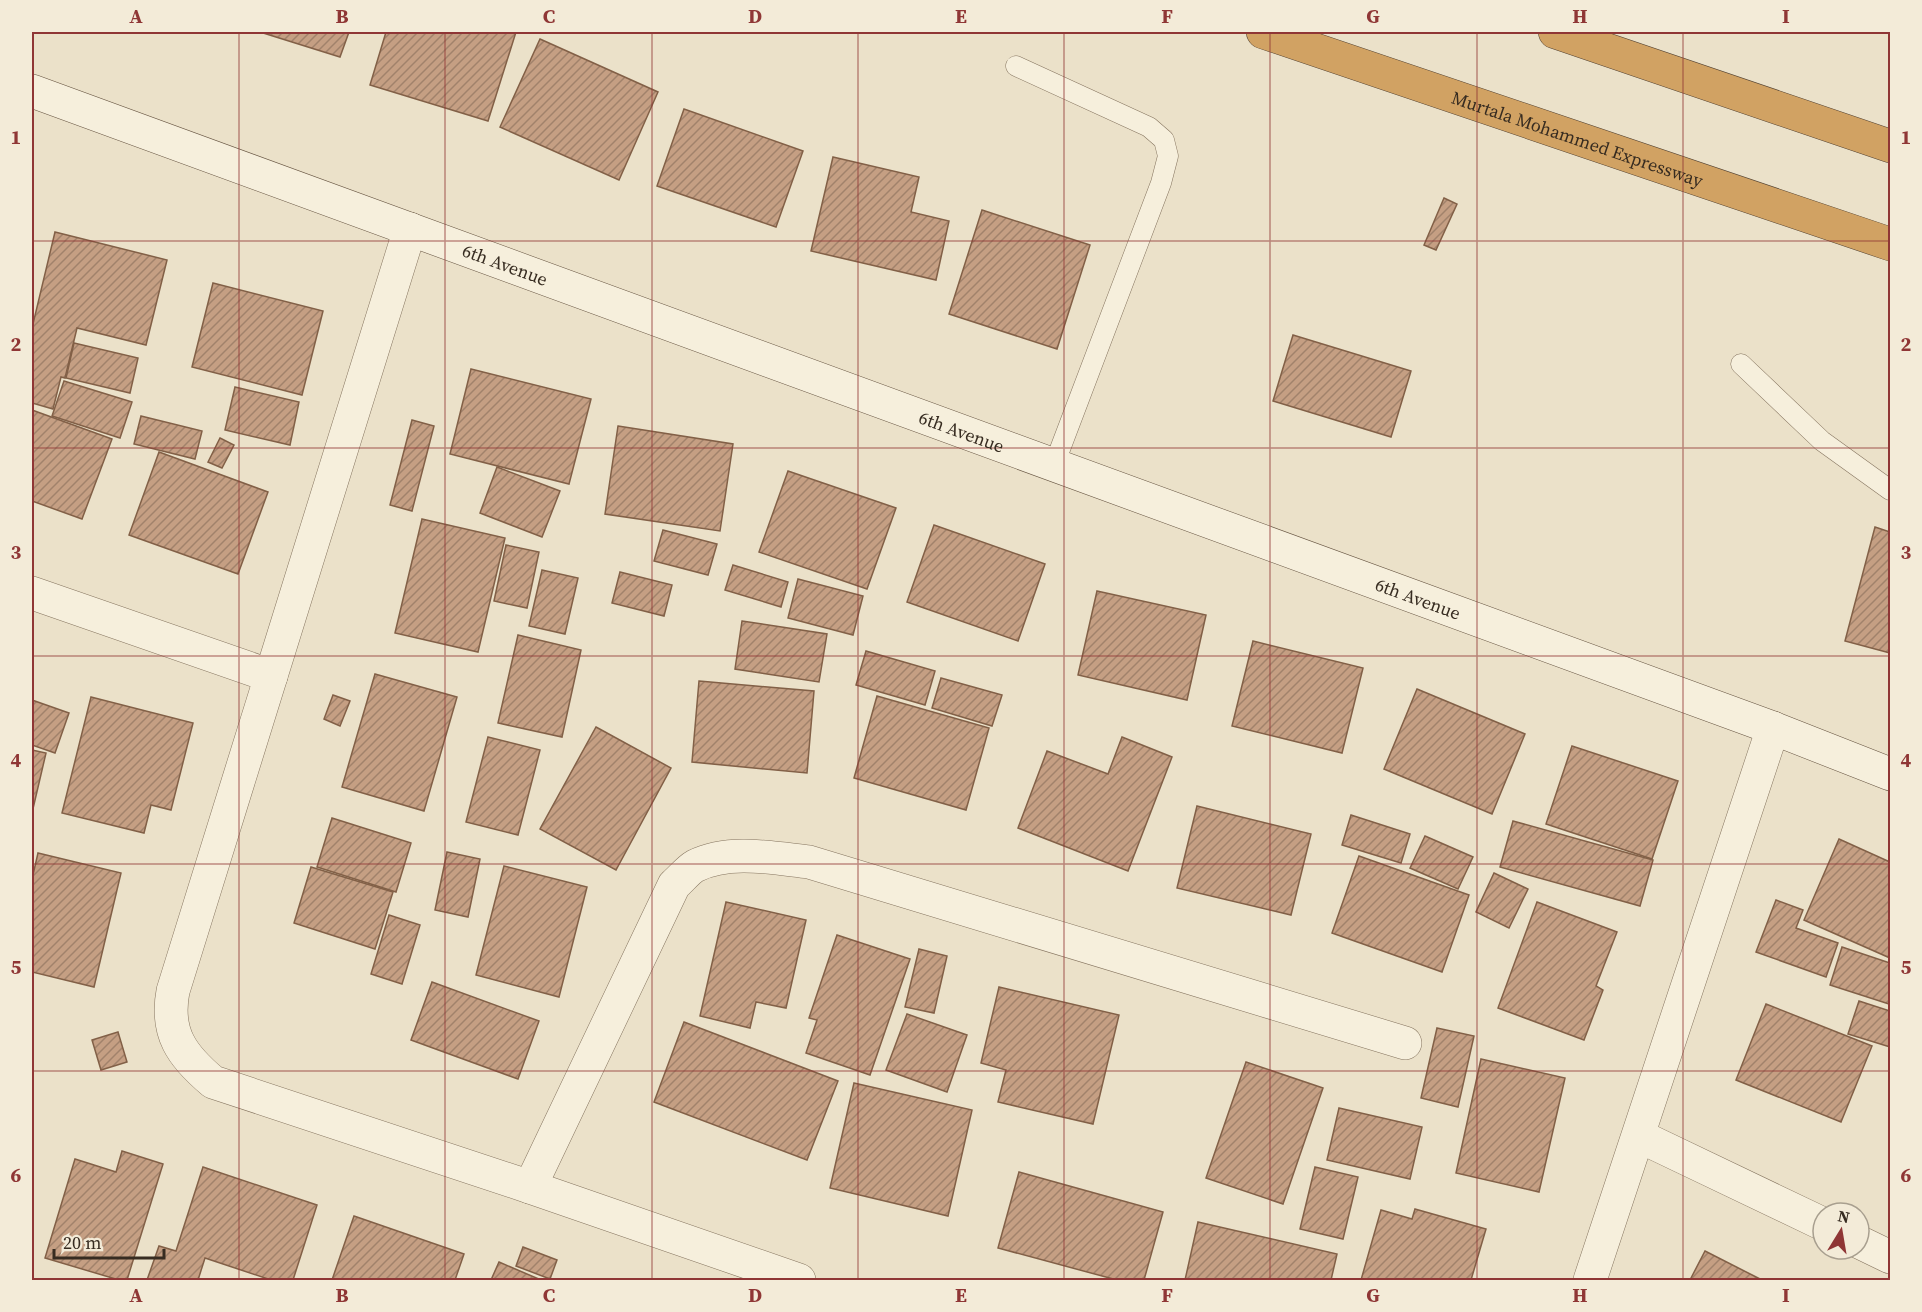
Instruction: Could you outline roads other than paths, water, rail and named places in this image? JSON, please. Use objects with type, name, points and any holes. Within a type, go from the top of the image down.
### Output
[{"type":"highway","name":"Murtala Mohammed Expressway","points":[[1263,32],[1890,244]]},
{"type":"highway","points":[[1555,32],[1890,146]]},
{"type":"street","name":"6th Avenue","points":[[32,91],[1773,728],[1890,774]]},
{"type":"street","points":[[410,229],[173,991],[170,1009],[171,1024],[180,1046],[195,1066],[213,1082],[530,1187],[799,1281]]},
{"type":"street","points":[[32,593],[271,676]]},
{"type":"street","points":[[1590,1281],[1773,728]]},
{"type":"street","points":[[530,1187],[674,885],[694,866],[724,857],[767,857],[809,862],[1405,1043]]},
{"type":"street","points":[[1639,1136],[1811,1218]]},
{"type":"street","points":[[1871,1248],[1890,1257]]},
{"type":"lane","points":[[1016,66],[1149,127],[1164,140],[1168,156],[1161,183],[1054,465]]},
{"type":"lane","points":[[1741,364],[1822,441],[1890,490]]}]
